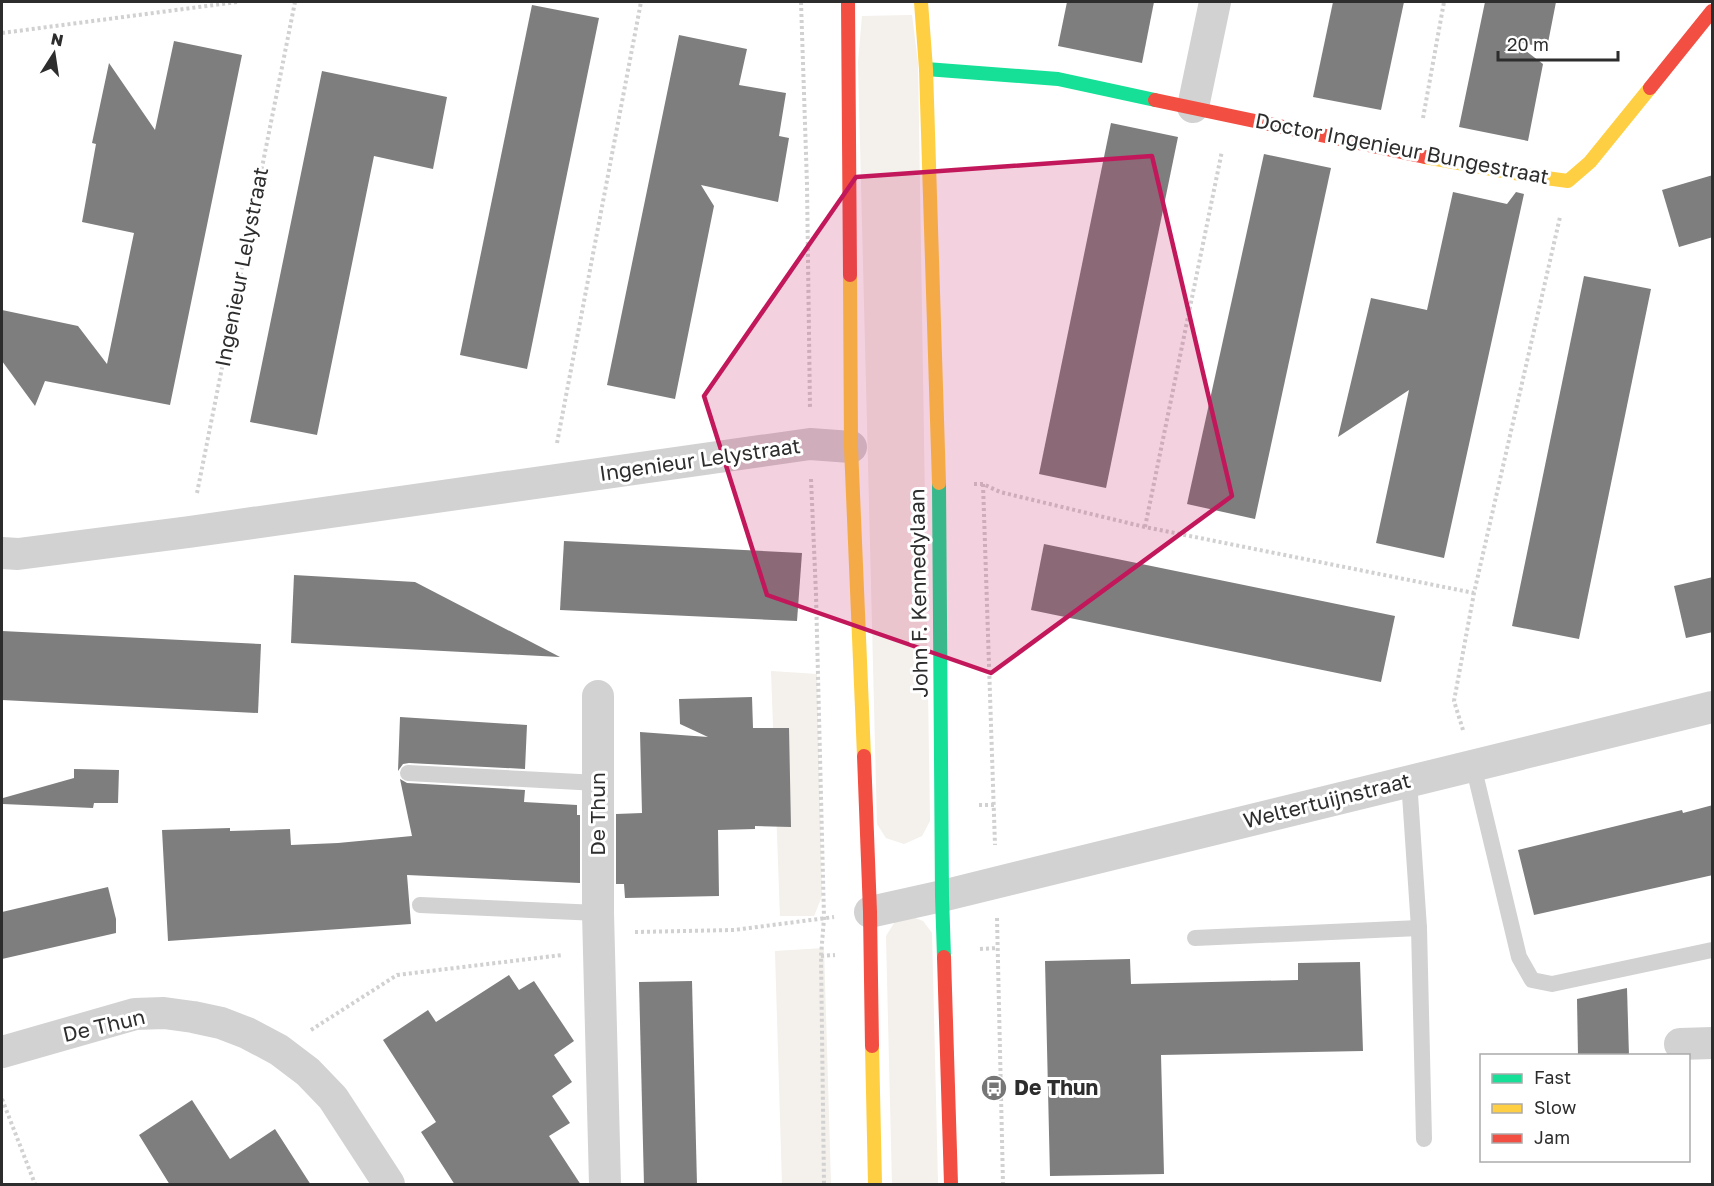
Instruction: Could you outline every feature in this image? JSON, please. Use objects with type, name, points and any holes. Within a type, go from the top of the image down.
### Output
[{"type":"street","points":[[848,2],[851,447],[870,912],[875,1185]]},
{"type":"street","name":"John F. Kennedylaan","points":[[921,2],[926,69],[939,485],[942,896],[951,1185]]},
{"type":"street","points":[[1193,107],[1215,2]]},
{"type":"street","name":"Doctor Ingenieur Bungestraat","points":[[926,69],[1058,79],[1416,154],[1568,181],[1590,162],[1713,11]]},
{"type":"street","name":"Ingenieur Lelystraat","points":[[2,553],[18,554],[189,532],[810,444],[851,447]]},
{"type":"street","name":"De Thun","points":[[598,696],[598,932],[605,1185]]},
{"type":"street","name":"Weltertuijnstraat","points":[[870,912],[1713,707]]},
{"type":"street","name":"De Thun","points":[[2,1052],[135,1014],[164,1013],[220,1023],[247,1033],[279,1050],[308,1072],[333,1098],[389,1185]]},
{"type":"street","points":[[1680,1044],[1713,1043]]},
{"type":"lane","points":[[1473,765],[1519,957],[1532,980],[1552,984],[1713,950]]},
{"type":"lane","points":[[408,773],[598,783]]},
{"type":"lane","points":[[1409,780],[1419,928],[1424,1138]]},
{"type":"lane","points":[[420,905],[598,932]]},
{"type":"lane","points":[[1195,938],[1419,928]]},
{"type":"path","points":[[2,33],[237,2]]},
{"type":"path","name":"Ingenieur Lelystraat","points":[[189,532],[295,2]]},
{"type":"path","points":[[550,481],[641,2]]},
{"type":"path","points":[[801,2],[807,183],[810,444],[824,918],[821,956],[824,1185]]},
{"type":"path","points":[[1416,154],[1444,2]]},
{"type":"path","points":[[1145,527],[1229,115]]},
{"type":"path","points":[[1473,765],[1454,701],[1474,593],[1568,181]]},
{"type":"path","points":[[939,485],[983,484],[1000,492],[1145,527],[1474,593]]},
{"type":"path","points":[[983,484],[1003,1185]]},
{"type":"path","points":[[812,488],[852,485]]},
{"type":"path","points":[[279,1050],[397,975],[598,932],[734,930],[870,912]]},
{"type":"path","points":[[2,1099],[35,1185]]},
{"type":"highlighted area","points":[[1152,156],[1232,496],[991,673],[767,595],[704,396],[856,177]]},
{"type":"shaded area","points":[[912,15],[918,63],[930,821],[922,836],[904,844],[886,838],[877,824],[858,62],[862,16]]},
{"type":"shaded area","points":[[771,671],[817,674],[822,896],[814,916],[780,916]]},
{"type":"shaded area","points":[[910,916],[923,921],[932,933],[938,1184],[892,1184],[886,936],[896,920]]},
{"type":"shaded area","points":[[824,948],[831,1184],[782,1184],[775,951]]},
{"type":"building","points":[[1067,2],[1154,2],[1142,63],[1058,46]]},
{"type":"building","points":[[1333,2],[1404,2],[1381,110],[1313,97]]},
{"type":"building","points":[[1485,2],[1556,2],[1547,48],[1513,41],[1543,64],[1528,141],[1459,127]]},
{"type":"building","points":[[532,5],[599,18],[527,369],[460,355]]},
{"type":"building","points":[[679,35],[747,49],[739,85],[786,93],[779,136],[789,138],[778,202],[701,185],[714,206],[675,399],[607,385]]},
{"type":"building","points":[[174,41],[242,55],[170,405],[45,381],[35,406],[2,361],[2,310],[78,326],[107,364],[134,233],[82,222],[96,144],[92,143],[109,63],[155,130]]},
{"type":"building","points":[[322,71],[447,97],[433,169],[374,156],[317,435],[250,422]]},
{"type":"building","points":[[1111,123],[1178,137],[1106,488],[1039,474]]},
{"type":"building","points":[[1264,154],[1331,168],[1255,519],[1187,504]]},
{"type":"building","points":[[1713,175],[1713,237],[1679,247],[1662,190]]},
{"type":"building","points":[[1453,192],[1507,204],[1516,192],[1524,194],[1444,558],[1376,543],[1409,390],[1338,437],[1371,298],[1427,310]]},
{"type":"building","points":[[1584,276],[1651,289],[1579,639],[1512,626]]},
{"type":"building","points":[[564,541],[802,553],[797,621],[560,610]]},
{"type":"building","points":[[1044,544],[1395,616],[1381,682],[1031,610]]},
{"type":"building","points":[[294,575],[415,582],[560,657],[291,643]]},
{"type":"building","points":[[1713,577],[1713,632],[1686,638],[1674,586]]},
{"type":"building","points":[[2,631],[261,644],[258,713],[2,700]]},
{"type":"building","points":[[752,697],[753,728],[789,728],[791,827],[755,826],[755,829],[718,830],[719,896],[625,898],[624,884],[616,884],[616,814],[642,813],[640,732],[708,737],[680,724],[679,699]]},
{"type":"building","points":[[400,717],[527,725],[525,769],[409,763],[403,764],[398,771]]},
{"type":"building","points":[[74,769],[119,770],[118,803],[94,803],[93,808],[3,804],[3,798],[74,778]]},
{"type":"building","points":[[400,779],[407,783],[525,790],[524,802],[577,805],[577,815],[580,815],[580,883],[407,875],[411,924],[168,941],[162,830],[290,829],[291,845],[412,836]]},
{"type":"building","points":[[1713,805],[1713,875],[1534,915],[1518,850],[1682,810],[1683,813]]},
{"type":"building","points":[[108,887],[116,919],[116,933],[2,959],[2,912]]},
{"type":"building","points":[[1130,959],[1131,984],[1298,980],[1298,963],[1360,962],[1363,1051],[1161,1055],[1164,1174],[1050,1176],[1045,961]]},
{"type":"building","points":[[509,975],[519,990],[534,981],[574,1041],[554,1055],[572,1082],[552,1096],[570,1123],[549,1136],[581,1185],[455,1185],[421,1132],[436,1122],[383,1040],[428,1010],[436,1022]]},
{"type":"building","points":[[692,981],[697,1185],[644,1185],[639,982]]},
{"type":"building","points":[[1627,988],[1629,1054],[1578,1054],[1577,999]]},
{"type":"building","points":[[192,1100],[230,1159],[275,1129],[311,1185],[170,1185],[139,1135]]},
{"type":"traffic: fast","points":[[926,69],[1058,79],[1155,100]]},
{"type":"traffic: fast","points":[[939,483],[944,957]]},
{"type":"traffic: slow","points":[[921,2],[926,69],[939,483]]},
{"type":"traffic: slow","points":[[1425,157],[1568,181],[1590,162],[1650,88]]},
{"type":"traffic: slow","points":[[850,275],[851,447],[864,756]]},
{"type":"traffic: slow","points":[[872,1046],[875,1184]]},
{"type":"traffic: jam","points":[[848,2],[850,275]]},
{"type":"traffic: jam","points":[[1650,88],[1712,11]]},
{"type":"traffic: jam","points":[[1155,100],[1425,157]]},
{"type":"traffic: jam","points":[[864,756],[872,1046]]},
{"type":"traffic: jam","points":[[944,957],[951,1184]]},
{"type":"place","name":"De Thun","points":[[994,1088]]}]
